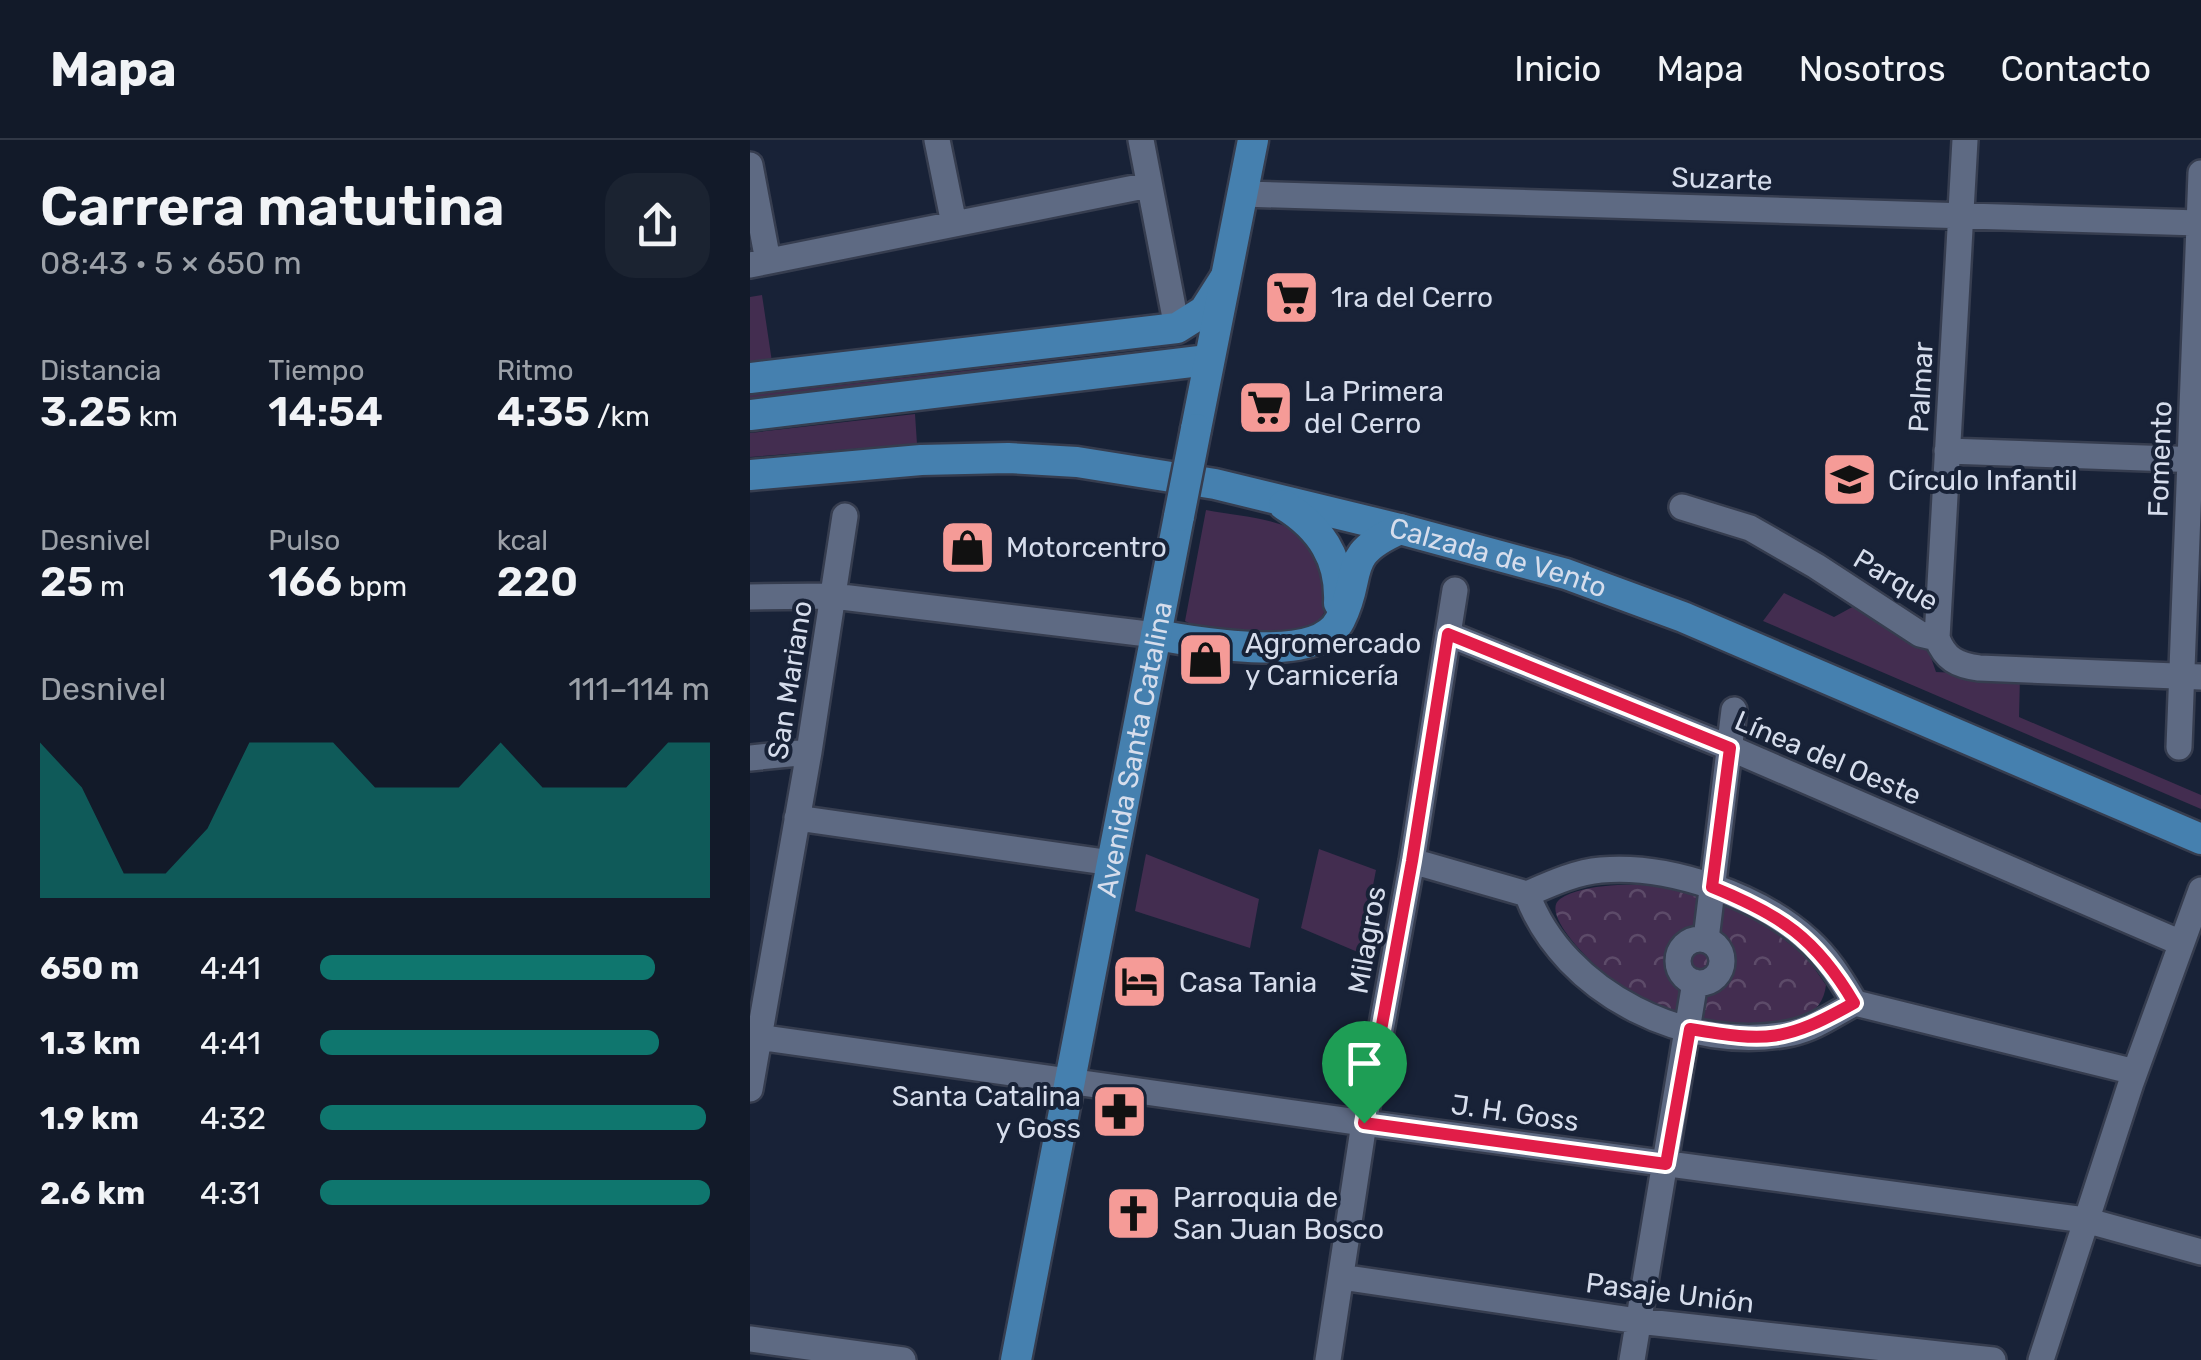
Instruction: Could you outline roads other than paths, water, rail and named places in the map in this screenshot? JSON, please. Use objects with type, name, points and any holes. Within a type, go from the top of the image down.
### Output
[{"type":"main road","name":"Avenida Santa Catalina","points":[[1016,1360],[1253,140]]},
{"type":"main road","points":[[750,378],[1177,328],[1204,311],[1225,278]]},
{"type":"main road","points":[[750,415],[1208,360],[1202,344],[1177,328]]},
{"type":"main road","name":"Calzada de Vento","points":[[750,475],[922,460],[1008,458],[1095,464],[1216,484],[1400,529],[1566,574],[1683,618],[2201,839]]},
{"type":"main road","points":[[1272,498],[1318,532],[1337,567],[1339,604],[1335,614],[1300,644]]},
{"type":"main road","points":[[1156,635],[1274,648],[1323,636],[1339,623],[1360,555],[1374,541],[1400,529]]},
{"type":"street","points":[[937,140],[954,224]]},
{"type":"street","points":[[1140,140],[1177,328]]},
{"type":"street","name":"Palmar","points":[[1937,638],[1965,140]]},
{"type":"street","points":[[750,165],[759,263],[1149,185]]},
{"type":"street","name":"Fomento","points":[[2179,747],[2191,677],[2201,173]]},
{"type":"street","name":"Suzarte","points":[[1243,194],[2199,223]]},
{"type":"street","points":[[1947,452],[2196,460]]},
{"type":"street","name":"Parque","points":[[1682,507],[1750,528],[1920,634],[1937,638],[1943,653],[1960,665],[2191,677]]},
{"type":"street","name":"San Mariano","points":[[751,1074],[809,752],[845,516]]},
{"type":"street","name":"Milagros","points":[[1328,1360],[1364,1123],[1412,861],[1455,590]]},
{"type":"street","points":[[750,597],[833,596],[1156,635]]},
{"type":"street","name":"Línea del Oeste","points":[[1448,634],[1730,748],[2182,943]]},
{"type":"street","points":[[1632,1360],[1690,1029],[1695,982],[1681,972],[1678,958],[1680,950],[1691,940],[1706,939],[1734,710]]},
{"type":"street","points":[[750,758],[809,752]]},
{"type":"street","points":[[797,818],[1112,862]]},
{"type":"street","points":[[1412,861],[1528,894],[1571,878],[1609,870],[1648,870],[1712,887],[1758,907],[1807,939],[1832,966],[1854,1003]]},
{"type":"street","points":[[2041,1360],[2135,1072],[2201,890]]},
{"type":"street","points":[[1528,894],[1534,912],[1551,936],[1587,975],[1649,1017],[1717,1035],[1768,1037],[1812,1028],[1854,1003],[2135,1072]]},
{"type":"street","name":"J. H. Goss","points":[[758,1037],[2085,1220],[2201,1252]]},
{"type":"street","name":"Pasaje Unión","points":[[1341,1276],[1638,1321],[1993,1360]]},
{"type":"street","points":[[750,1339],[903,1360]]},
{"type":"place","name":"1ra del Cerro","points":[[1292,297]]},
{"type":"place","name":"La Primera del Cerro","points":[[1265,407]]},
{"type":"place","name":"Círculo Infantil","points":[[1849,480]]},
{"type":"place","name":"Motorcentro","points":[[967,547]]},
{"type":"place","name":"Agromercado y Carnicería","points":[[1206,659]]},
{"type":"place","name":"Casa Tania","points":[[1140,982]]},
{"type":"place","name":"Santa Catalina y Goss","points":[[1120,1112]]},
{"type":"place","name":"Parroquia de San Juan Bosco","points":[[1134,1213]]}]
